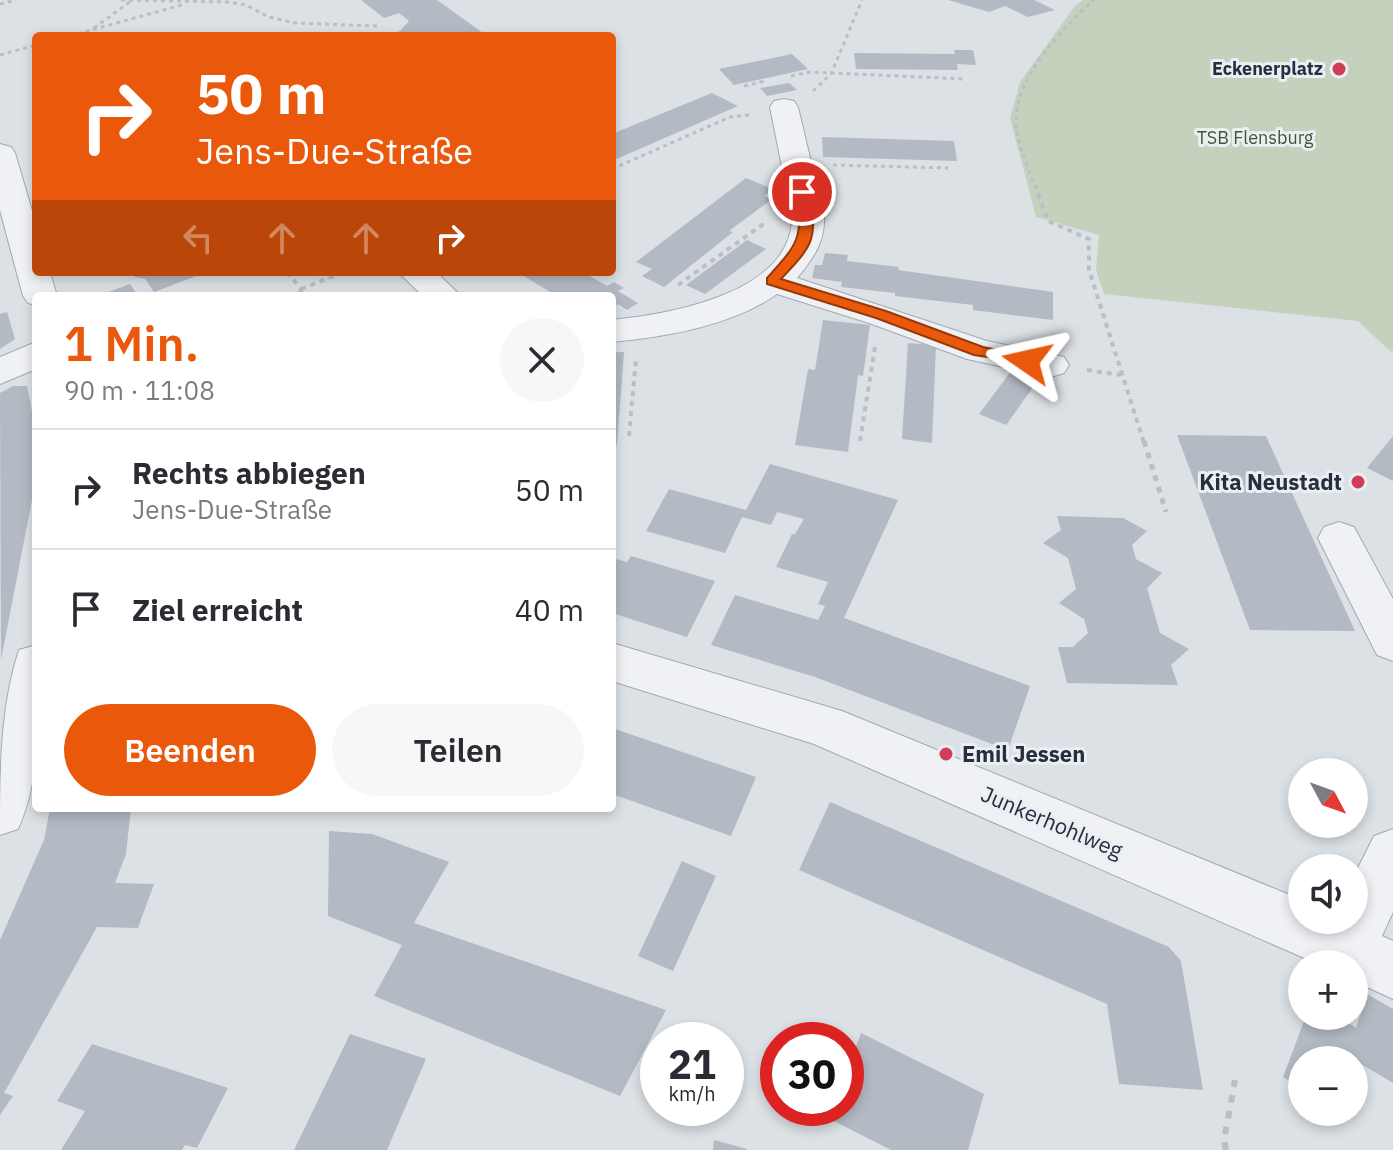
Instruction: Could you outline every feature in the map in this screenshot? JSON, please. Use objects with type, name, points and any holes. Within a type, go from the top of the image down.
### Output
[{"type":"street","points":[[625,338],[723,308],[772,281],[803,247],[808,220],[784,107]]},
{"type":"street","points":[[0,153],[27,219],[32,249]]},
{"type":"street","points":[[420,276],[439,292]]},
{"type":"street","points":[[772,281],[881,315],[980,351],[1051,365]]},
{"type":"street","points":[[0,372],[32,356]]},
{"type":"street","points":[[1339,538],[1393,642]]},
{"type":"street","name":"Junkerhohlweg","points":[[616,663],[825,726],[1370,959]]},
{"type":"street","points":[[0,812],[32,689]]},
{"type":"street","points":[[1370,959],[1393,854]]},
{"type":"path","points":[[0,4],[16,0]]},
{"type":"path","points":[[121,0],[227,1],[295,23],[377,26]]},
{"type":"path","points":[[90,31],[132,0]]},
{"type":"path","points":[[784,107],[808,96],[831,74],[862,0]]},
{"type":"path","points":[[1094,0],[1058,36],[1024,87],[1016,122],[1048,221],[1089,239],[1089,270],[1166,512]]},
{"type":"path","points":[[86,32],[192,2]]},
{"type":"path","points":[[0,55],[32,46]]},
{"type":"path","points":[[810,72],[965,79]]},
{"type":"path","points":[[616,167],[738,115]]},
{"type":"path","points":[[820,164],[948,168]]},
{"type":"path","points":[[723,308],[677,285],[762,225],[808,232]]},
{"type":"path","points":[[290,276],[301,289],[334,276]]},
{"type":"path","points":[[625,338],[629,436]]},
{"type":"path","points":[[860,441],[870,375]]},
{"type":"path","points":[[1226,1150],[1224,1140],[1235,1080]]},
{"type":"green space","name":"TSB Flensburg","points":[[1083,0],[1393,0],[1391,352],[1358,321],[1104,294],[1096,270],[1099,235],[1036,217],[1010,118],[1020,82],[1075,6]]},
{"type":"building","points":[[361,0],[437,0],[482,32],[397,32],[409,21],[399,13],[384,18]]},
{"type":"building","points":[[948,0],[1034,0],[1055,10],[1028,17],[1005,6],[989,12]]},
{"type":"building","points":[[954,50],[973,50],[976,65],[957,64],[958,70],[856,69],[854,53],[955,54]]},
{"type":"building","points":[[792,54],[808,69],[734,85],[719,69]]},
{"type":"building","points":[[789,83],[797,90],[767,96],[760,88]]},
{"type":"building","points":[[712,93],[738,106],[616,159],[616,132]]},
{"type":"building","points":[[822,137],[954,141],[957,161],[823,157]]},
{"type":"building","points":[[746,178],[773,189],[764,196],[772,199],[664,287],[642,276],[652,269],[636,262]]},
{"type":"building","points":[[747,240],[766,249],[705,294],[686,285]]},
{"type":"building","points":[[825,253],[848,255],[847,261],[899,267],[898,270],[1053,292],[1053,320],[973,310],[973,305],[841,287],[842,282],[812,278],[815,265],[822,265]]},
{"type":"building","points":[[196,276],[154,292],[145,279],[135,277]]},
{"type":"building","points":[[524,276],[590,276],[607,286],[614,282],[624,288],[618,291],[638,303],[627,310],[616,305],[616,292],[550,292]]},
{"type":"building","points":[[130,284],[135,292],[109,292]]},
{"type":"building","points":[[7,312],[15,339],[0,349],[0,314]]},
{"type":"building","points":[[823,320],[870,325],[863,376],[858,375],[848,452],[795,445],[808,369],[815,370]]},
{"type":"building","points":[[908,343],[936,345],[932,443],[902,439]]},
{"type":"building","points":[[616,352],[624,352],[617,445]]},
{"type":"building","points":[[1015,366],[1041,376],[1006,425],[979,414]]},
{"type":"building","points":[[13,386],[27,386],[32,412],[32,500],[1,660],[0,393]]},
{"type":"building","points":[[1177,435],[1266,436],[1355,631],[1250,630]]},
{"type":"building","points":[[1393,436],[1393,481],[1367,468]]},
{"type":"building","points":[[770,464],[898,500],[844,618],[1030,686],[1008,750],[815,677],[711,645],[735,595],[818,620],[825,606],[818,604],[828,582],[776,567],[792,534],[804,519],[777,512],[771,525],[742,517],[725,553],[646,531],[669,489],[746,510]]},
{"type":"building","points":[[1057,516],[1123,518],[1147,531],[1132,545],[1136,559],[1162,573],[1147,588],[1160,633],[1189,649],[1171,665],[1178,685],[1067,683],[1058,647],[1073,647],[1088,633],[1084,619],[1059,603],[1076,589],[1068,558],[1043,543],[1061,530]]},
{"type":"building","points":[[631,556],[715,581],[687,637],[616,614],[616,559],[627,562]]},
{"type":"building","points":[[616,729],[756,777],[731,836],[616,795]]},
{"type":"building","points":[[830,802],[1169,947],[1181,961],[1203,1090],[1119,1084],[1107,1004],[799,870]]},
{"type":"building","points":[[49,812],[131,812],[126,854],[115,883],[154,884],[138,928],[97,927],[4,1093],[13,1096],[0,1115],[0,940],[44,840]]},
{"type":"building","points":[[329,831],[372,834],[449,862],[414,923],[666,1010],[660,1022],[640,1022],[640,1059],[620,1096],[374,996],[402,945],[328,916]]},
{"type":"building","points":[[682,861],[716,876],[673,971],[638,956]]},
{"type":"building","points":[[1368,995],[1393,1009],[1393,1083],[1368,1068],[1368,1046],[1295,1046],[1301,1030],[1368,1030]]},
{"type":"building","points":[[350,1034],[426,1059],[387,1150],[294,1150]]},
{"type":"building","points":[[864,1034],[984,1094],[968,1150],[891,1150],[844,1126],[864,1126]]},
{"type":"building","points":[[92,1044],[228,1088],[197,1148],[185,1145],[182,1150],[61,1150],[85,1111],[57,1101]]},
{"type":"building","points":[[1288,1064],[1288,1080],[1283,1077]]},
{"type":"building","points":[[714,1140],[747,1149],[747,1150],[713,1150]]},
{"type":"place","name":"Eckenerplatz","points":[[1339,69]]},
{"type":"place","name":"Kita Neustadt","points":[[1358,482]]},
{"type":"place","name":"Emil Jessen","points":[[946,754]]},
{"type":"route","points":[[802,192],[808,220],[803,247],[772,281],[881,315],[980,351],[1027,361]]}]
